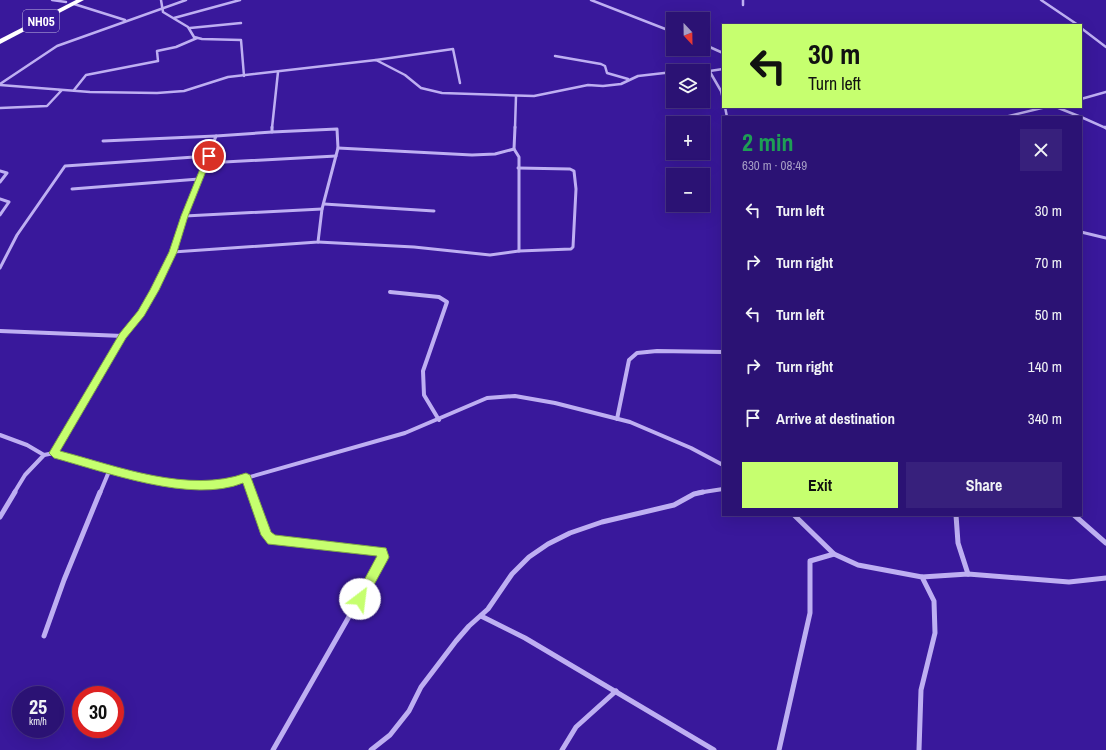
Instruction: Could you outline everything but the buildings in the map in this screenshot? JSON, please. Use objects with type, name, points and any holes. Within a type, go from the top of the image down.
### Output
[{"type":"highway","name":"NH05","points":[[0,35],[70,2],[81,0]]},
{"type":"highway","name":"NH05","points":[[0,42],[70,2]]},
{"type":"street","points":[[52,0],[70,2],[126,20]]},
{"type":"street","points":[[161,0],[161,8],[163,12],[190,28],[194,37],[197,38]]},
{"type":"street","points":[[0,84],[57,46],[126,20],[186,0]]},
{"type":"street","points":[[174,18],[240,0]]},
{"type":"street","points":[[591,0],[666,29]]},
{"type":"street","points":[[743,0],[744,5]]},
{"type":"street","points":[[1041,0],[1077,24]]},
{"type":"street","points":[[190,28],[241,23]]},
{"type":"street","points":[[1082,29],[1106,47]]},
{"type":"street","points":[[74,90],[86,75],[158,61],[157,51],[176,47],[197,38],[241,40],[244,76]]},
{"type":"street","points":[[710,47],[722,53]]},
{"type":"street","points":[[48,89],[157,93],[184,91],[228,77],[376,60],[453,49],[460,83]]},
{"type":"street","points":[[555,56],[601,64],[605,66],[607,73],[628,79]]},
{"type":"street","points":[[376,60],[405,75],[421,88],[442,94],[534,96],[588,85],[603,86],[621,84],[628,79],[638,76],[666,73]]},
{"type":"street","points":[[722,69],[710,72],[722,95]]},
{"type":"street","points":[[272,132],[278,72]]},
{"type":"street","points":[[0,84],[61,91],[47,106],[0,108]]},
{"type":"street","points":[[1082,99],[1106,92]]},
{"type":"street","points":[[516,96],[514,149],[519,157],[519,251]]},
{"type":"street","points":[[1009,116],[1041,108]]},
{"type":"street","points":[[1058,108],[1078,116]]},
{"type":"street","points":[[1082,117],[1106,128]]},
{"type":"street","points":[[103,141],[337,129],[338,148],[322,209],[318,242]]},
{"type":"street","points":[[54,453],[123,336],[141,313],[173,252],[185,216],[216,136]]},
{"type":"street","points":[[338,148],[472,155],[495,154],[514,149]]},
{"type":"street","points":[[0,268],[17,235],[65,166],[209,156]]},
{"type":"street","points":[[206,163],[336,156]]},
{"type":"street","points":[[173,252],[202,248],[318,242],[414,247],[490,255],[519,251],[567,251],[573,247],[576,174],[570,169],[518,168]]},
{"type":"street","points":[[0,171],[6,173],[0,182]]},
{"type":"street","points":[[72,189],[199,179]]},
{"type":"street","points":[[0,199],[4,199],[9,202],[0,215]]},
{"type":"street","points":[[324,204],[434,211]]},
{"type":"street","points":[[185,216],[322,209]]},
{"type":"street","points":[[1082,232],[1106,238]]},
{"type":"street","points":[[390,292],[439,297],[447,302],[423,371],[424,395],[439,420]]},
{"type":"street","points":[[0,331],[123,336]]},
{"type":"street","points":[[617,419],[629,360],[637,353],[657,351],[722,352]]},
{"type":"street","points":[[0,518],[25,475],[44,455],[54,453],[155,480],[206,486],[231,484],[246,478],[367,444],[439,420],[487,398],[515,396],[555,403],[630,422],[691,448],[722,464]]},
{"type":"street","points":[[0,435],[27,445],[44,455]]},
{"type":"street","points":[[44,636],[64,580],[110,469]]},
{"type":"street","points":[[246,478],[267,535],[272,540],[376,550],[382,551],[383,557],[273,750]]},
{"type":"street","points":[[372,750],[390,735],[409,711],[421,687],[461,636],[488,609],[512,574],[529,557],[548,544],[570,533],[596,524],[674,504],[694,494],[722,489]]},
{"type":"street","points":[[795,516],[834,554],[858,565],[922,577],[968,574],[1069,582],[1106,578]]},
{"type":"street","points":[[956,516],[958,543],[968,574]]},
{"type":"street","points":[[1075,516],[1106,543]]},
{"type":"street","points":[[779,750],[810,613],[810,561],[834,554]]},
{"type":"street","points":[[919,750],[921,690],[935,633],[934,601],[925,586],[922,577]]},
{"type":"street","points":[[480,616],[525,638],[714,750]]},
{"type":"street","points":[[562,750],[576,727],[616,691]]},
{"type":"route","points":[[209,156],[185,216],[173,252],[155,290],[141,313],[123,336],[54,453],[75,460],[155,480],[206,486],[231,484],[246,478],[267,535],[272,540],[382,551],[383,557],[360,599]]}]
